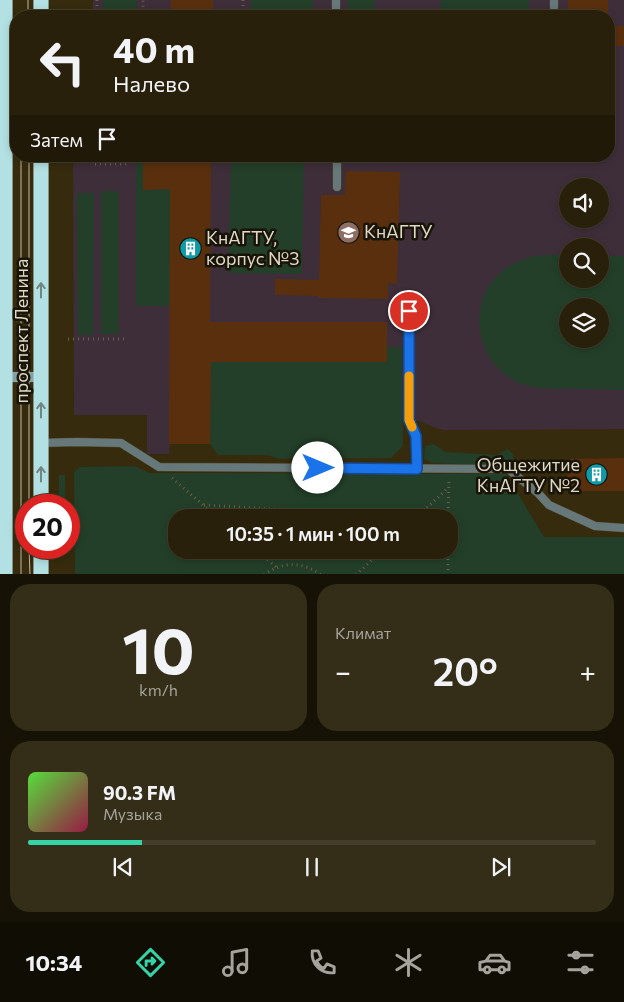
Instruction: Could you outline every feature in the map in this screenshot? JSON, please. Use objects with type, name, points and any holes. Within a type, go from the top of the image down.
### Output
[{"type":"highway","name":"проспект Ленина","points":[[5,0],[2,377],[5,574]]},
{"type":"highway","name":"проспект Ленина","points":[[41,162],[41,494]]},
{"type":"highway","points":[[41,559],[41,574]]},
{"type":"street","points":[[2,377],[41,377]]},
{"type":"lane","points":[[336,162],[337,187]]},
{"type":"lane","points":[[409,311],[409,420],[416,436],[417,469]]},
{"type":"lane","points":[[41,443],[121,443],[159,466],[508,469],[538,493],[549,505],[595,526],[624,528]]},
{"type":"path","points":[[95,164],[128,164]]},
{"type":"path","points":[[68,339],[127,339]]},
{"type":"path","points":[[159,466],[208,509]]},
{"type":"path","points":[[425,509],[448,487],[448,509]]},
{"type":"path","points":[[204,505],[272,509]]},
{"type":"path","points":[[267,559],[276,567]]},
{"type":"path","points":[[356,574],[372,559]]},
{"type":"path","points":[[448,559],[448,574]]},
{"type":"path","points":[[264,574],[276,567],[287,564],[305,566],[321,574]]},
{"type":"shaded area","name":"КнАГТУ","points":[[93,0],[624,0],[624,429],[443,430],[417,420],[403,420],[210,444],[170,444],[169,454],[147,454],[147,415],[74,415],[73,162],[615,162],[615,10],[93,10]]},
{"type":"green space","points":[[103,0],[137,0],[136,10],[103,10]]},
{"type":"green space","points":[[251,0],[313,0],[313,10],[251,10]]},
{"type":"green space","points":[[347,0],[375,0],[374,10],[348,10]]},
{"type":"green space","points":[[441,0],[529,0],[529,10],[440,10]]},
{"type":"green space","points":[[136,162],[143,162],[143,189],[170,189],[170,306],[136,306]]},
{"type":"green space","points":[[231,162],[304,162],[302,274],[228,273]]},
{"type":"green space","points":[[101,191],[119,191],[119,334],[101,334]]},
{"type":"green space","points":[[77,193],[94,193],[93,335],[78,335]]},
{"type":"green space","points":[[559,255],[559,288],[609,288],[609,256],[624,256],[624,390],[537,388],[517,382],[504,374],[493,362],[485,349],[480,334],[479,318],[482,303],[488,288],[498,275],[508,267],[526,258]]},
{"type":"green space","points":[[387,347],[402,347],[403,446],[391,458],[280,459],[267,455],[218,455],[210,444],[211,362],[387,362]]},
{"type":"green space","points":[[434,444],[445,452],[497,455],[508,449],[513,455],[514,461],[510,466],[432,463],[424,459],[425,446]]},
{"type":"green space","points":[[134,466],[150,473],[506,474],[544,537],[624,537],[624,574],[75,574],[75,559],[80,559],[80,494],[74,494],[74,472],[80,467]]},
{"type":"green space","points":[[59,475],[65,475],[65,494],[59,494]]},
{"type":"building","points":[[171,0],[213,0],[213,10],[171,10]]},
{"type":"building","points":[[568,0],[608,0],[608,10],[568,10]]},
{"type":"building","points":[[615,26],[624,26],[624,46],[615,46]]},
{"type":"building","name":"КнАГТУ, корпус №3","points":[[143,162],[211,162],[210,322],[387,322],[387,362],[211,362],[210,444],[169,444],[170,189],[143,190]]},
{"type":"building","points":[[346,171],[400,172],[397,284],[388,283],[388,299],[275,295],[275,279],[319,280],[321,195],[345,195]]},
{"type":"building","name":"Общежитие КнАГТУ №2","points":[[624,458],[624,491],[567,491],[567,459]]},
{"type":"tram line","points":[[28,0],[28,10]]},
{"type":"tram line","points":[[21,162],[21,574]]},
{"type":"tram line","points":[[29,162],[29,494]]},
{"type":"tram line","points":[[29,559],[30,574]]},
{"type":"slow traffic","points":[[409,376],[409,420],[412,427]]},
{"type":"place","name":"КнАГТУ","points":[[348,232]]},
{"type":"place","name":"КнАГТУ, корпус №3","points":[[190,248]]},
{"type":"place","name":"Общежитие КнАГТУ №2","points":[[596,475]]},
{"type":"route","points":[[318,468],[417,469],[416,436],[409,420],[409,311]]}]
